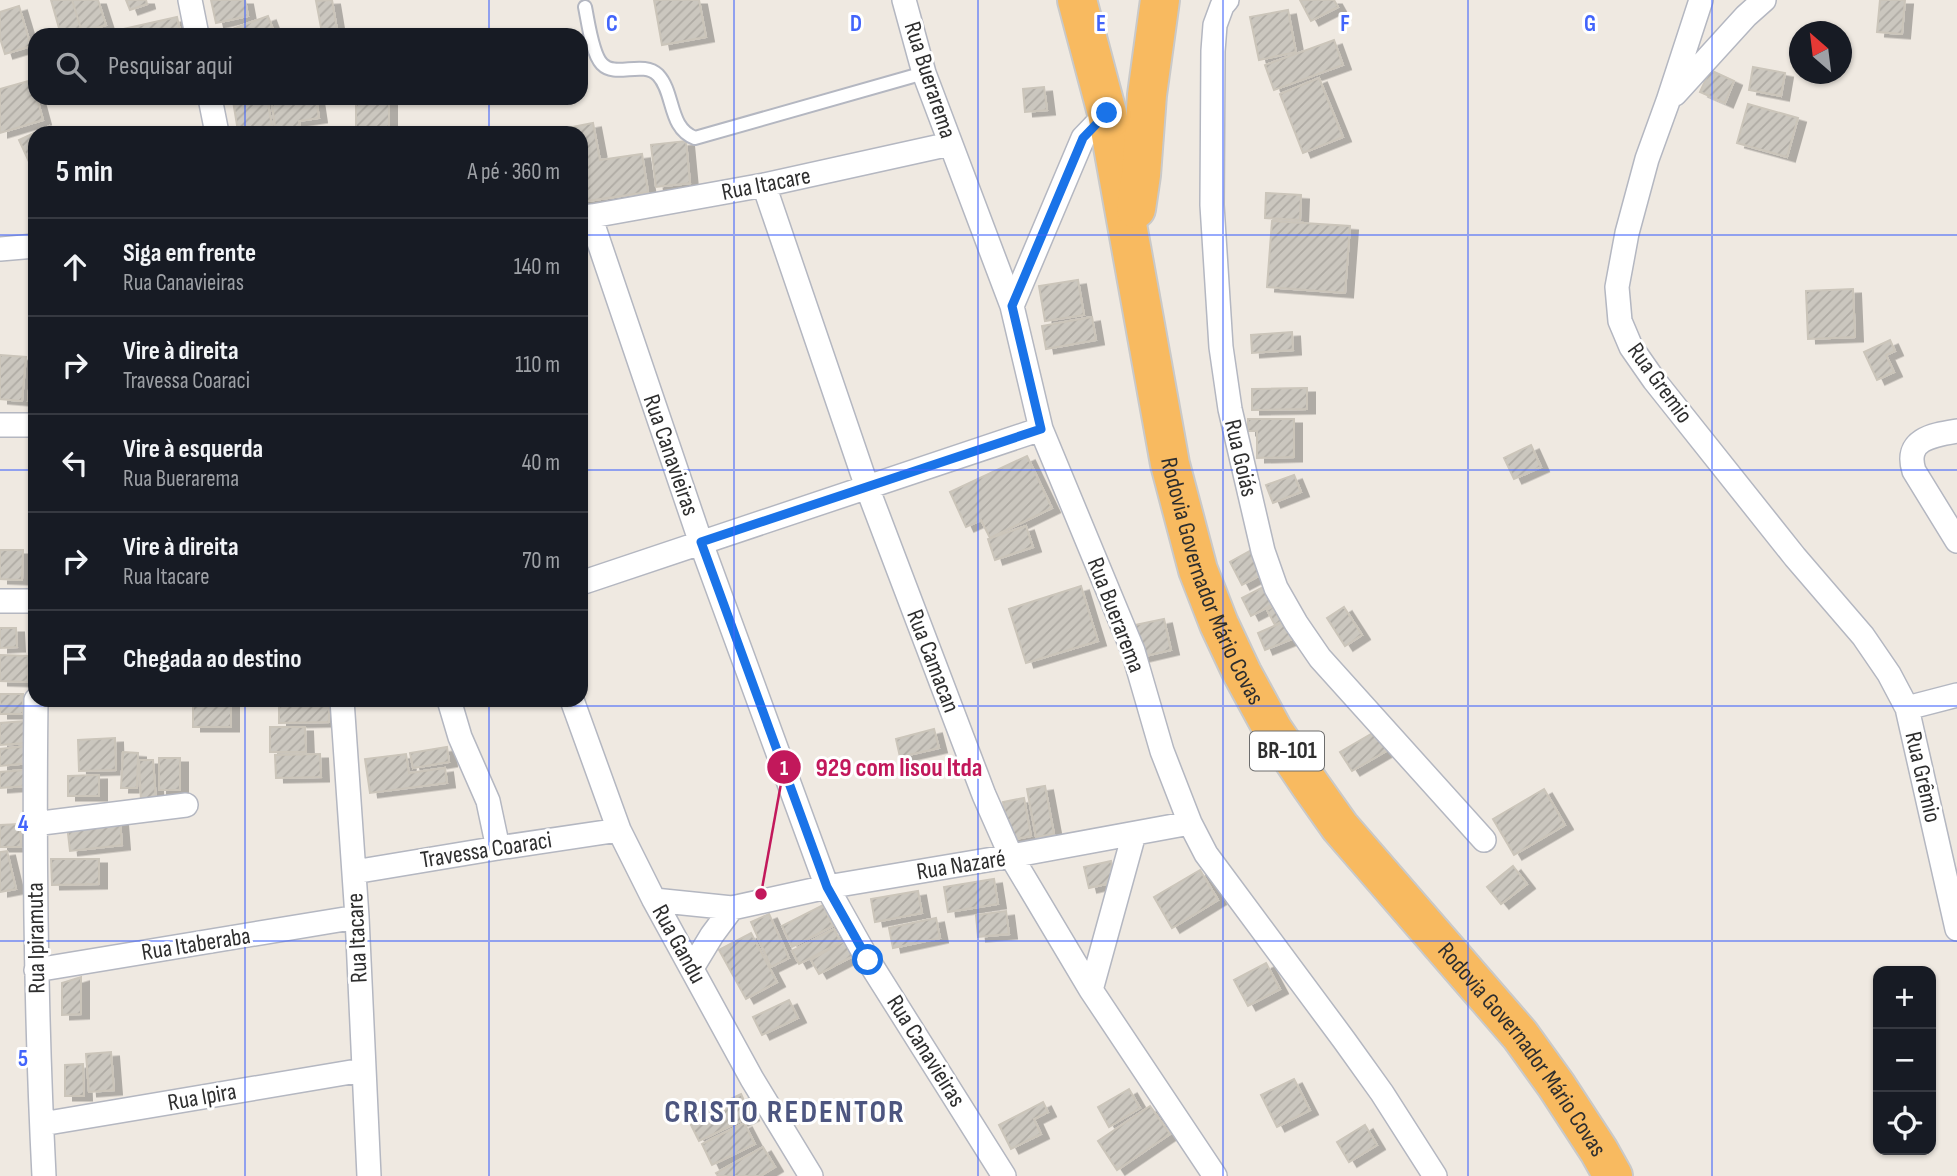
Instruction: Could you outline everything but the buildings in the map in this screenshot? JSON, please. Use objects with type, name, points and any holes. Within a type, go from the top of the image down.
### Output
[{"type":"highway","name":"Rodovia Governador Mário Covas","points":[[1077,0],[1107,113],[1170,464],[1198,570],[1219,624],[1273,730],[1340,827],[1520,1035],[1556,1084],[1613,1176]]},
{"type":"highway","points":[[1131,242],[1160,0]]},
{"type":"street","points":[[190,0],[196,28]]},
{"type":"street","name":"Rua Buerarema","points":[[904,0],[924,72],[1012,306],[1041,429],[1133,651],[1162,751],[1190,823],[1206,854],[1382,1093],[1435,1176]]},
{"type":"street","name":"Rua Goiás","points":[[1227,0],[1215,25],[1213,51],[1212,205],[1220,334],[1230,409],[1263,551],[1276,588],[1320,658],[1484,840]]},
{"type":"street","name":"Rua Gremio","points":[[1701,0],[1647,159],[1627,233],[1617,287],[1620,321],[1630,347],[1654,380],[1863,636],[1889,674],[1907,708]]},
{"type":"street","points":[[1668,101],[1764,0]]},
{"type":"street","points":[[211,105],[216,126]]},
{"type":"street","points":[[1012,306],[1083,138],[1107,113]]},
{"type":"street","name":"Rua Itacare","points":[[588,217],[764,185],[950,144]]},
{"type":"street","name":"Rua Camacan","points":[[764,185],[867,487],[984,795],[1011,856],[1091,990],[1215,1176]]},
{"type":"street","name":"Rua Canavieiras","points":[[588,223],[827,887],[868,960],[1004,1176]]},
{"type":"street","points":[[0,249],[28,247]]},
{"type":"street","points":[[0,425],[28,425]]},
{"type":"street","points":[[588,581],[1041,429]]},
{"type":"street","points":[[1957,431],[1923,440],[1914,449],[1911,460],[1914,471],[1957,541]]},
{"type":"street","points":[[0,601],[28,601]]},
{"type":"street","points":[[1907,708],[1957,695]]},
{"type":"street","name":"Rua Ipiramuta","points":[[36,707],[36,970],[44,1176]]},
{"type":"street","name":"Rua Itacare","points":[[342,707],[357,917],[369,1176]]},
{"type":"street","points":[[451,707],[460,737],[488,801],[498,848]]},
{"type":"street","name":"Rua Gandu","points":[[575,707],[619,830],[654,900],[752,1079],[811,1176]]},
{"type":"street","name":"Rua Grêmio","points":[[1907,708],[1957,929]]},
{"type":"street","points":[[34,824],[186,805]]},
{"type":"street","name":"Rua Nazaré","points":[[654,900],[732,908],[827,887],[1190,823]]},
{"type":"street","name":"Travessa Coaraci","points":[[354,872],[619,830]]},
{"type":"street","points":[[1091,990],[1134,834]]},
{"type":"street","points":[[692,968],[732,908]]},
{"type":"street","name":"Rua Itaberaba","points":[[36,970],[357,917]]},
{"type":"street","name":"Rua Ipira","points":[[42,1124],[363,1070]]},
{"type":"lane","points":[[585,7],[597,57],[603,65],[610,69],[650,70],[656,74],[662,81],[677,122],[685,135],[695,138],[924,72]]},
{"type":"place","name":"929 com lisou ltda","points":[[761,894]]},
{"type":"district","name":"CRISTO REDENTOR","points":[[785,1112]]},
{"type":"route","points":[[868,960],[827,887],[701,542],[1041,429],[1012,306],[1083,138],[1107,113]]}]
